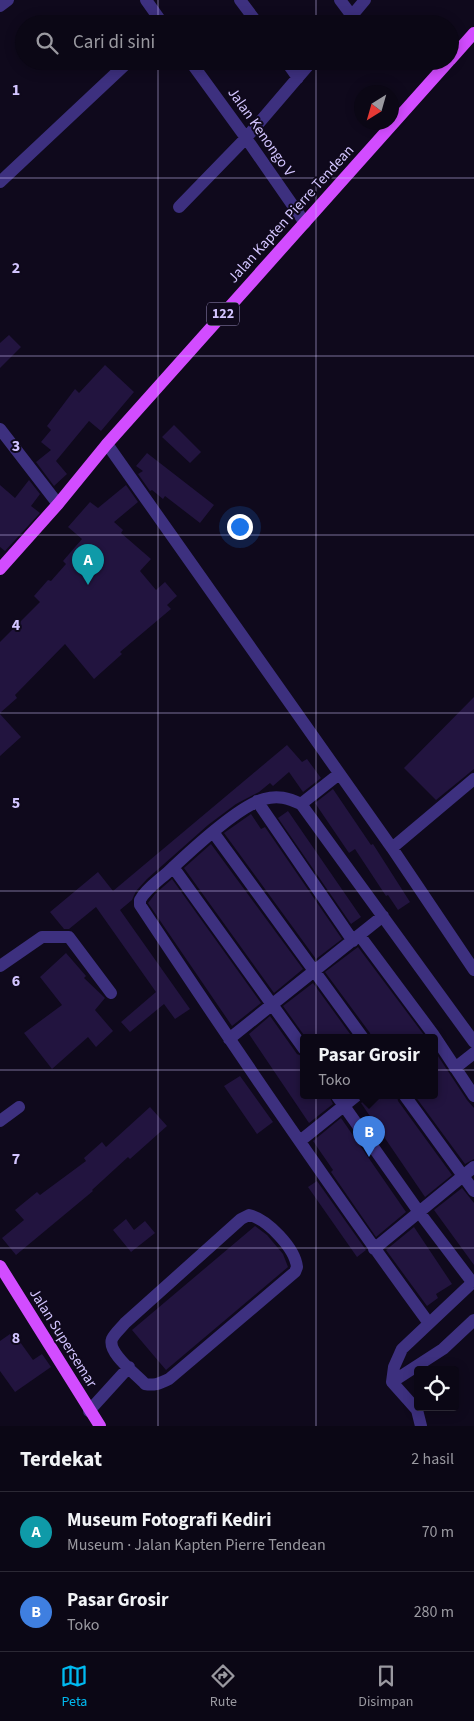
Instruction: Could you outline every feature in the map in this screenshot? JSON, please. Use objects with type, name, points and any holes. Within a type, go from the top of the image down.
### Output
[{"type":"main road","name":"Jalan Kapten Pierre Tendean","points":[[459,50],[474,33]]},
{"type":"main road","name":"Jalan Kapten Pierre Tendean","points":[[0,570],[107,444],[441,70]]},
{"type":"main road","name":"Jalan Supersemar","points":[[0,1266],[100,1426]]},
{"type":"street","points":[[0,6],[8,0]]},
{"type":"street","points":[[146,0],[157,15]]},
{"type":"street","points":[[240,0],[251,15]]},
{"type":"street","points":[[340,0],[346,15]]},
{"type":"street","points":[[352,15],[364,0]]},
{"type":"street","points":[[0,182],[119,70]]},
{"type":"street","name":"Jalan Kenongo V","points":[[197,70],[305,223]]},
{"type":"street","points":[[292,70],[298,78]]},
{"type":"street","points":[[179,207],[246,138],[305,70]]},
{"type":"street","points":[[0,429],[58,504]]},
{"type":"street","points":[[107,444],[392,848],[474,970]]},
{"type":"street","points":[[301,804],[339,774]]},
{"type":"street","points":[[392,848],[474,779]]},
{"type":"street","points":[[428,1322],[374,1249],[229,1040],[140,906],[140,900],[173,867],[213,832],[257,801],[282,796],[301,804],[474,1042]]},
{"type":"street","points":[[257,801],[428,1034]]},
{"type":"street","points":[[213,832],[360,1034]]},
{"type":"street","points":[[173,867],[300,1044]]},
{"type":"street","points":[[229,1040],[383,916]]},
{"type":"street","points":[[0,966],[42,937],[69,938],[111,993]]},
{"type":"street","points":[[438,1046],[474,1096]]},
{"type":"street","points":[[455,1068],[474,1053]]},
{"type":"street","points":[[407,1099],[474,1191]]},
{"type":"street","points":[[300,1141],[341,1101],[419,1212],[473,1282],[428,1322],[402,1349],[394,1367],[392,1382],[417,1410],[421,1426]]},
{"type":"street","points":[[0,1121],[19,1106]]},
{"type":"street","points":[[374,1249],[474,1167]]},
{"type":"street","points":[[249,1215],[259,1218],[274,1229],[297,1263],[297,1267],[290,1276],[168,1379],[158,1384],[145,1384],[129,1367],[113,1352],[111,1345],[113,1338],[125,1323],[245,1216],[249,1215]]},
{"type":"street","points":[[392,1382],[443,1349],[474,1320]]},
{"type":"street","points":[[89,1411],[129,1367]]},
{"type":"building","points":[[9,335],[21,347],[0,368],[0,343]]},
{"type":"building","points":[[105,365],[134,392],[101,431],[89,421],[56,461],[67,474],[54,486],[36,462],[51,450],[41,442],[51,430],[47,426],[75,389],[79,393]]},
{"type":"building","points":[[174,425],[201,452],[190,463],[162,437]]},
{"type":"building","points":[[147,453],[214,505],[200,523],[165,496],[163,499],[152,490],[150,491],[138,474],[143,471],[136,466]]},
{"type":"building","points":[[29,480],[40,494],[31,506],[40,513],[5,551],[0,547],[0,485],[15,498]]},
{"type":"building","points":[[126,485],[138,502],[114,522],[123,530],[121,533],[151,559],[140,571],[156,590],[165,582],[177,596],[167,605],[171,609],[120,652],[122,654],[94,679],[65,644],[15,695],[17,698],[0,713],[0,642],[40,602],[34,596],[66,564],[63,561],[82,539],[68,527],[90,502],[98,508]]},
{"type":"building","points":[[474,697],[474,769],[436,800],[404,768]]},
{"type":"building","points":[[0,714],[21,737],[0,756]]},
{"type":"building","points":[[287,745],[302,762],[307,759],[321,778],[303,792],[289,772],[273,786],[270,783],[259,792],[236,804],[208,825],[147,879],[136,891],[132,900],[120,910],[190,1009],[175,1019],[164,1004],[130,1032],[121,1022],[156,992],[96,907],[69,929],[64,929],[50,912],[98,872],[113,891]]},
{"type":"building","points":[[333,789],[371,845],[373,844],[410,902],[398,910],[388,895],[386,896],[355,849],[349,853],[315,803]]},
{"type":"building","points":[[288,811],[361,917],[351,924],[278,818]]},
{"type":"building","points":[[251,814],[261,829],[265,827],[342,939],[316,959],[224,833]]},
{"type":"building","points":[[211,844],[303,969],[274,993],[184,868]]},
{"type":"building","points":[[172,879],[261,1003],[232,1026],[148,903]]},
{"type":"building","points":[[358,947],[423,1034],[370,1034],[325,972]]},
{"type":"building","points":[[66,953],[86,976],[84,978],[105,998],[95,1010],[113,1031],[96,1047],[88,1037],[52,1069],[24,1033],[62,1005],[40,977]]},
{"type":"building","points":[[313,983],[350,1034],[303,1034],[283,1006]]},
{"type":"building","points":[[270,1016],[297,1054],[300,1055],[300,1099],[330,1099],[333,1104],[309,1123],[249,1034]]},
{"type":"building","points":[[438,1056],[474,1108],[474,1159],[465,1164],[417,1099],[438,1099]]},
{"type":"building","points":[[240,1076],[273,1122],[257,1134],[224,1086]]},
{"type":"building","points":[[367,1099],[398,1099],[452,1175],[425,1197],[361,1103]]},
{"type":"building","points":[[150,1107],[167,1126],[130,1159],[128,1157],[93,1191],[16,1255],[2,1238],[24,1220],[15,1210],[37,1192],[40,1195],[86,1161],[84,1158],[102,1142],[106,1147]]},
{"type":"building","points":[[341,1118],[406,1212],[376,1237],[331,1172],[333,1170],[313,1141]]},
{"type":"building","points":[[317,1181],[366,1250],[357,1257],[308,1187]]},
{"type":"building","points":[[462,1188],[474,1203],[474,1265],[434,1210]]},
{"type":"building","points":[[126,1219],[134,1230],[145,1221],[155,1233],[131,1252],[113,1230]]},
{"type":"building","points":[[255,1226],[267,1235],[283,1254],[288,1267],[166,1370],[132,1330]]},
{"type":"building","points":[[414,1227],[452,1284],[436,1294],[438,1298],[427,1306],[386,1250]]},
{"type":"building","points":[[10,1334],[17,1344],[20,1342],[33,1360],[42,1354],[51,1367],[15,1392],[0,1371],[0,1341]]},
{"type":"place","name":"Museum Fotografi Kediri","points":[[88,585]]},
{"type":"place","name":"Pasar Grosir","points":[[369,1157]]}]
